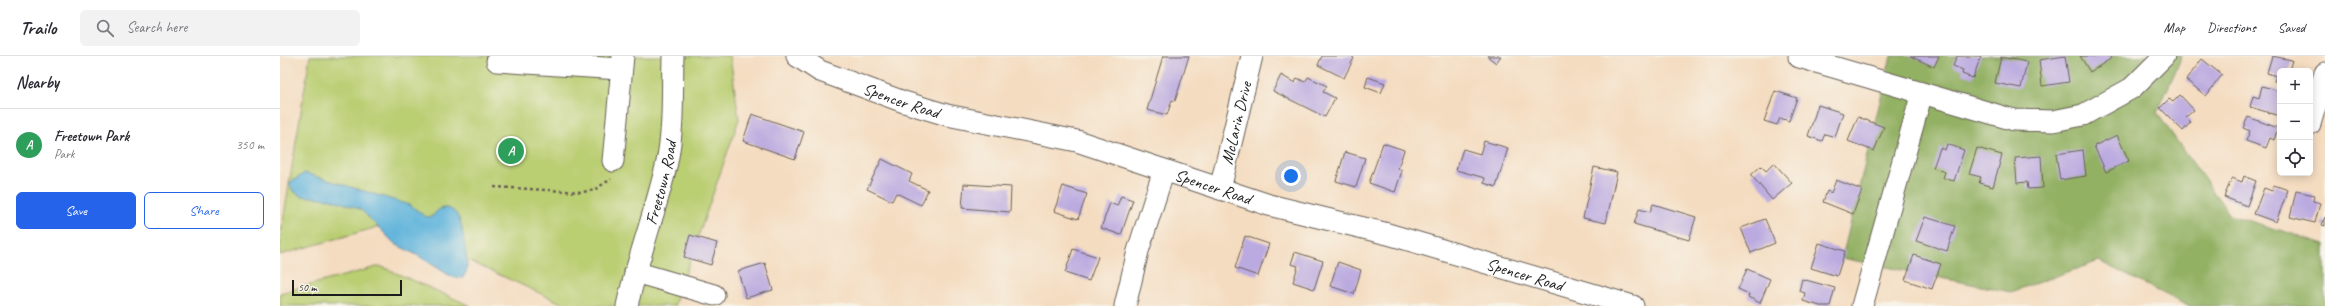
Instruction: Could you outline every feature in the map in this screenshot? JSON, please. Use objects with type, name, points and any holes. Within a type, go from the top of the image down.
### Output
[{"type":"street","name":"Freetown Road","points":[[628,306],[635,272],[667,161],[671,127],[674,56]]},
{"type":"street","name":"Spencer Road","points":[[798,56],[820,71],[904,102],[947,115],[1077,141],[1269,206],[1388,234],[1624,305]]},
{"type":"street","name":"McLarin Drive","points":[[1220,189],[1252,56]]},
{"type":"street","points":[[1799,57],[2014,120],[2053,121],[2083,115],[2132,88],[2164,56]]},
{"type":"street","points":[[497,60],[622,62],[612,170]]},
{"type":"street","points":[[2313,114],[2325,73]]},
{"type":"street","points":[[1862,306],[1922,93]]},
{"type":"street","points":[[1125,306],[1138,252],[1164,170]]},
{"type":"street","points":[[635,272],[714,295]]},
{"type":"path","points":[[494,186],[582,192],[594,190],[612,170]]},
{"type":"green space","points":[[310,56],[730,56],[739,119],[674,306],[568,306],[388,224],[280,255],[280,240]]},
{"type":"green space","points":[[1891,56],[2182,56],[2157,113],[2230,215],[2325,244],[2325,306],[2188,306],[2099,261],[2011,292],[1842,258]]},
{"type":"green space","points":[[380,266],[471,306],[280,306],[280,293]]},
{"type":"water","points":[[305,173],[410,205],[426,217],[433,216],[436,212],[443,208],[454,211],[460,222],[466,252],[467,271],[463,278],[452,277],[417,255],[395,244],[360,209],[331,199],[301,196],[293,191],[289,183]]},
{"type":"building","points":[[1163,56],[1189,56],[1175,101],[1172,100],[1167,115],[1147,110]]},
{"type":"building","points":[[1322,56],[1351,56],[1354,58],[1344,78],[1318,65]]},
{"type":"building","points":[[1487,56],[1501,56],[1496,63]]},
{"type":"building","points":[[1910,56],[1939,56],[1934,67]]},
{"type":"building","points":[[1957,56],[1981,56],[1973,78],[1962,74],[1963,70],[1953,66]]},
{"type":"building","points":[[2065,56],[2069,82],[2042,86],[2039,60]]},
{"type":"building","points":[[2080,56],[2110,56],[2112,58],[2090,72]]},
{"type":"building","points":[[2272,56],[2292,60],[2290,68],[2277,68],[2277,82],[2274,81],[2276,76],[2267,73]]},
{"type":"building","points":[[2001,57],[2027,62],[2021,88],[1995,83]]},
{"type":"building","points":[[2202,59],[2222,75],[2206,96],[2186,80]]},
{"type":"building","points":[[1281,75],[1295,83],[1297,78],[1305,82],[1308,77],[1327,86],[1323,92],[1335,98],[1325,117],[1273,91]]},
{"type":"building","points":[[1368,77],[1385,83],[1381,93],[1365,87]]},
{"type":"building","points":[[2262,86],[2277,90],[2277,115],[2250,107],[2253,96],[2259,98]]},
{"type":"building","points":[[1775,91],[1797,98],[1789,121],[1780,118],[1777,125],[1764,121]]},
{"type":"building","points":[[2180,95],[2194,110],[2186,117],[2191,122],[2183,131],[2160,108],[2169,99],[2173,102]]},
{"type":"building","points":[[1818,105],[1843,113],[1835,137],[1825,134],[1822,141],[1808,136]]},
{"type":"building","points":[[752,114],[804,132],[795,159],[743,141]]},
{"type":"building","points":[[1858,117],[1884,127],[1874,151],[1848,141]]},
{"type":"building","points":[[2248,117],[2277,128],[2277,131],[2274,140],[2270,138],[2266,148],[2246,141],[2250,131],[2243,128]]},
{"type":"building","points":[[2117,135],[2129,161],[2106,172],[2094,146]]},
{"type":"building","points":[[1484,141],[1508,148],[1496,187],[1484,183],[1485,178],[1456,170],[1463,149],[1480,154]]},
{"type":"building","points":[[1383,143],[1404,150],[1398,169],[1402,171],[1395,192],[1369,183]]},
{"type":"building","points":[[1947,144],[1964,150],[1954,181],[1943,178],[1945,172],[1933,168],[1940,148],[1945,150]]},
{"type":"building","points":[[1977,148],[2002,155],[1993,187],[1979,183],[1981,177],[1969,174]]},
{"type":"building","points":[[2083,150],[2086,176],[2060,180],[2056,154]]},
{"type":"building","points":[[1345,152],[1365,158],[1356,187],[1336,181]]},
{"type":"building","points":[[2041,156],[2043,188],[2028,189],[2027,182],[2017,183],[2015,158]]},
{"type":"building","points":[[882,159],[912,174],[909,181],[928,190],[921,205],[896,193],[892,201],[867,189]]},
{"type":"building","points":[[1774,163],[1792,183],[1772,200],[1751,175],[1761,166],[1766,171]]},
{"type":"building","points":[[1594,167],[1617,172],[1606,223],[1583,218]]},
{"type":"building","points":[[2244,176],[2256,181],[2247,206],[2224,197],[2232,178],[2242,182]]},
{"type":"building","points":[[1836,180],[1862,190],[1853,214],[1823,202],[1827,191],[1831,193]]},
{"type":"building","points":[[964,184],[1011,187],[1010,212],[962,208]]},
{"type":"building","points":[[2274,185],[2288,190],[2276,222],[2254,214],[2264,188],[2272,191]]},
{"type":"building","points":[[1063,186],[1087,194],[1078,219],[1054,211]]},
{"type":"building","points":[[2296,191],[2314,195],[2313,201],[2320,203],[2315,223],[2290,217]]},
{"type":"building","points":[[1121,196],[1133,200],[1121,235],[1101,228],[1110,203],[1117,206]]},
{"type":"building","points":[[1653,204],[1696,217],[1689,240],[1634,224],[1639,209],[1650,212]]},
{"type":"building","points":[[1925,217],[1955,226],[1947,251],[1916,241]]},
{"type":"building","points":[[2325,217],[2325,226],[2322,225]]},
{"type":"building","points":[[1765,219],[1775,243],[1751,253],[1741,228]]},
{"type":"building","points":[[690,235],[717,243],[711,265],[684,257]]},
{"type":"building","points":[[1245,236],[1269,244],[1258,276],[1235,268]]},
{"type":"building","points":[[1819,243],[1845,251],[1837,276],[1811,268]]},
{"type":"building","points":[[1073,249],[1098,257],[1089,281],[1065,273]]},
{"type":"building","points":[[1295,252],[1323,261],[1314,289],[1293,282],[1298,266],[1291,264]]},
{"type":"building","points":[[1914,255],[1941,264],[1932,289],[1905,280]]},
{"type":"building","points":[[1338,262],[1361,270],[1354,294],[1330,286]]},
{"type":"building","points":[[765,263],[773,290],[746,298],[738,271]]},
{"type":"building","points":[[1747,269],[1770,279],[1760,303],[1748,297],[1749,294],[1738,289]]},
{"type":"building","points":[[1802,279],[1835,288],[1830,306],[1820,306],[1803,301],[1805,293],[1799,291]]},
{"type":"place","name":"Freetown Park","points":[[511,151]]}]
